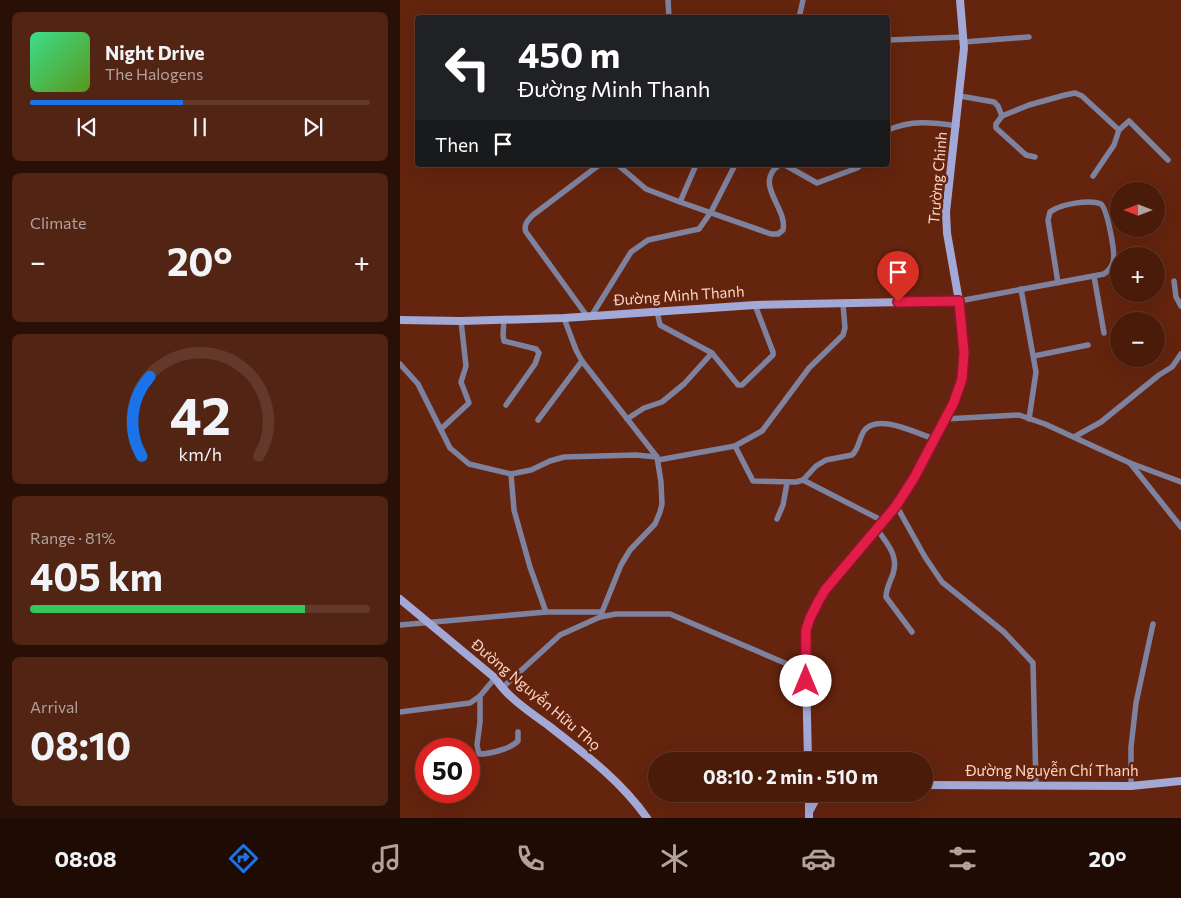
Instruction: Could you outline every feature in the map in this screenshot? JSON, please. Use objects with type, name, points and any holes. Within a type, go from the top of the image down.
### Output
[{"type":"main road","name":"Trường Chinh","points":[[808,752],[806,630],[810,618],[825,590],[896,506],[914,478],[954,402],[962,379],[964,353],[959,301],[947,233],[946,212],[957,126],[964,39],[960,0]]},
{"type":"main road","name":"Đường Minh Thanh","points":[[400,320],[564,318],[755,305],[959,301]]},
{"type":"main road","name":"Đường Nguyễn Hữu Thọ","points":[[400,599],[495,678],[502,688],[600,766],[635,800],[647,818]]},
{"type":"main road","name":"Đường Nguyễn Chí Thanh","points":[[933,785],[1131,786],[1181,781]]},
{"type":"main road","points":[[809,802],[809,815]]},
{"type":"main road","points":[[809,815],[815,802]]},
{"type":"street","points":[[668,0],[669,15]]},
{"type":"street","points":[[800,15],[803,0]]},
{"type":"street","points":[[890,40],[1030,37]]},
{"type":"street","points":[[1035,157],[1026,155],[996,128],[996,124],[1002,116],[1042,100],[1075,94],[1082,96],[1119,130]]},
{"type":"street","points":[[960,96],[994,102],[1002,116]]},
{"type":"street","points":[[1093,176],[1114,145],[1119,130],[1129,121],[1168,160]]},
{"type":"street","points":[[890,129],[910,123],[923,122],[957,126]]},
{"type":"street","points":[[596,167],[534,215],[525,226],[526,232],[590,316],[635,248],[648,240],[699,229],[705,224],[734,167]]},
{"type":"street","points":[[620,167],[646,189],[771,234],[781,233],[784,226],[784,221],[769,187],[771,176],[776,167]]},
{"type":"street","points":[[680,202],[695,167]]},
{"type":"street","points":[[787,167],[817,183],[859,167]]},
{"type":"street","points":[[959,301],[1104,274],[1114,260],[1105,208],[1101,204],[1092,202],[1058,207],[1049,214],[1049,226],[1058,282]]},
{"type":"street","points":[[1094,276],[1104,333]]},
{"type":"street","points":[[1174,281],[1176,297],[1181,306]]},
{"type":"street","points":[[1021,289],[1034,356],[1036,378],[1030,419]]},
{"type":"street","points":[[400,364],[418,384],[452,451],[469,464],[511,474],[531,470],[564,457],[636,455],[658,458],[736,446],[758,434],[765,428],[809,368],[843,335],[845,328],[843,304]]},
{"type":"street","points":[[657,311],[660,325],[712,353],[740,386],[772,355],[773,348],[755,305]]},
{"type":"street","points":[[502,688],[560,635],[601,614],[630,550],[654,524],[662,504],[658,458],[582,361],[564,318]]},
{"type":"street","points":[[504,319],[504,341],[536,349],[539,353],[535,364],[506,405]]},
{"type":"street","points":[[441,429],[469,403],[461,382],[466,366],[461,320]]},
{"type":"street","points":[[1034,356],[1088,345]]},
{"type":"street","points":[[627,419],[644,408],[662,402],[684,384],[712,353]]},
{"type":"street","points":[[1074,437],[1101,422],[1179,363],[1181,354]]},
{"type":"street","points":[[538,420],[582,361]]},
{"type":"street","points":[[945,419],[1019,415],[1074,437],[1130,463],[1181,482]]},
{"type":"street","points":[[736,446],[754,481],[788,483],[802,480],[816,466],[826,460],[852,455],[863,432],[866,428],[874,425],[893,424],[934,439]]},
{"type":"street","points":[[1130,463],[1181,527]]},
{"type":"street","points":[[511,474],[514,510],[530,567],[546,612]]},
{"type":"street","points":[[802,480],[883,521]]},
{"type":"street","points":[[777,519],[783,505],[788,483]]},
{"type":"street","points":[[896,506],[925,558],[942,582],[1004,632],[1033,663],[1036,785]]},
{"type":"street","points":[[876,529],[895,557],[886,597],[912,632]]},
{"type":"street","points":[[400,625],[546,612],[670,614],[806,672]]},
{"type":"street","points":[[1131,786],[1131,747],[1135,710],[1152,624]]},
{"type":"street","points":[[400,712],[470,703],[480,696],[495,678]]},
{"type":"street","points":[[480,696],[480,722],[477,745],[479,754],[512,746],[518,740],[518,732]]},
{"type":"route","points":[[806,681],[806,630],[818,602],[825,590],[896,506],[914,478],[954,402],[962,379],[964,353],[959,301],[898,302]]}]
